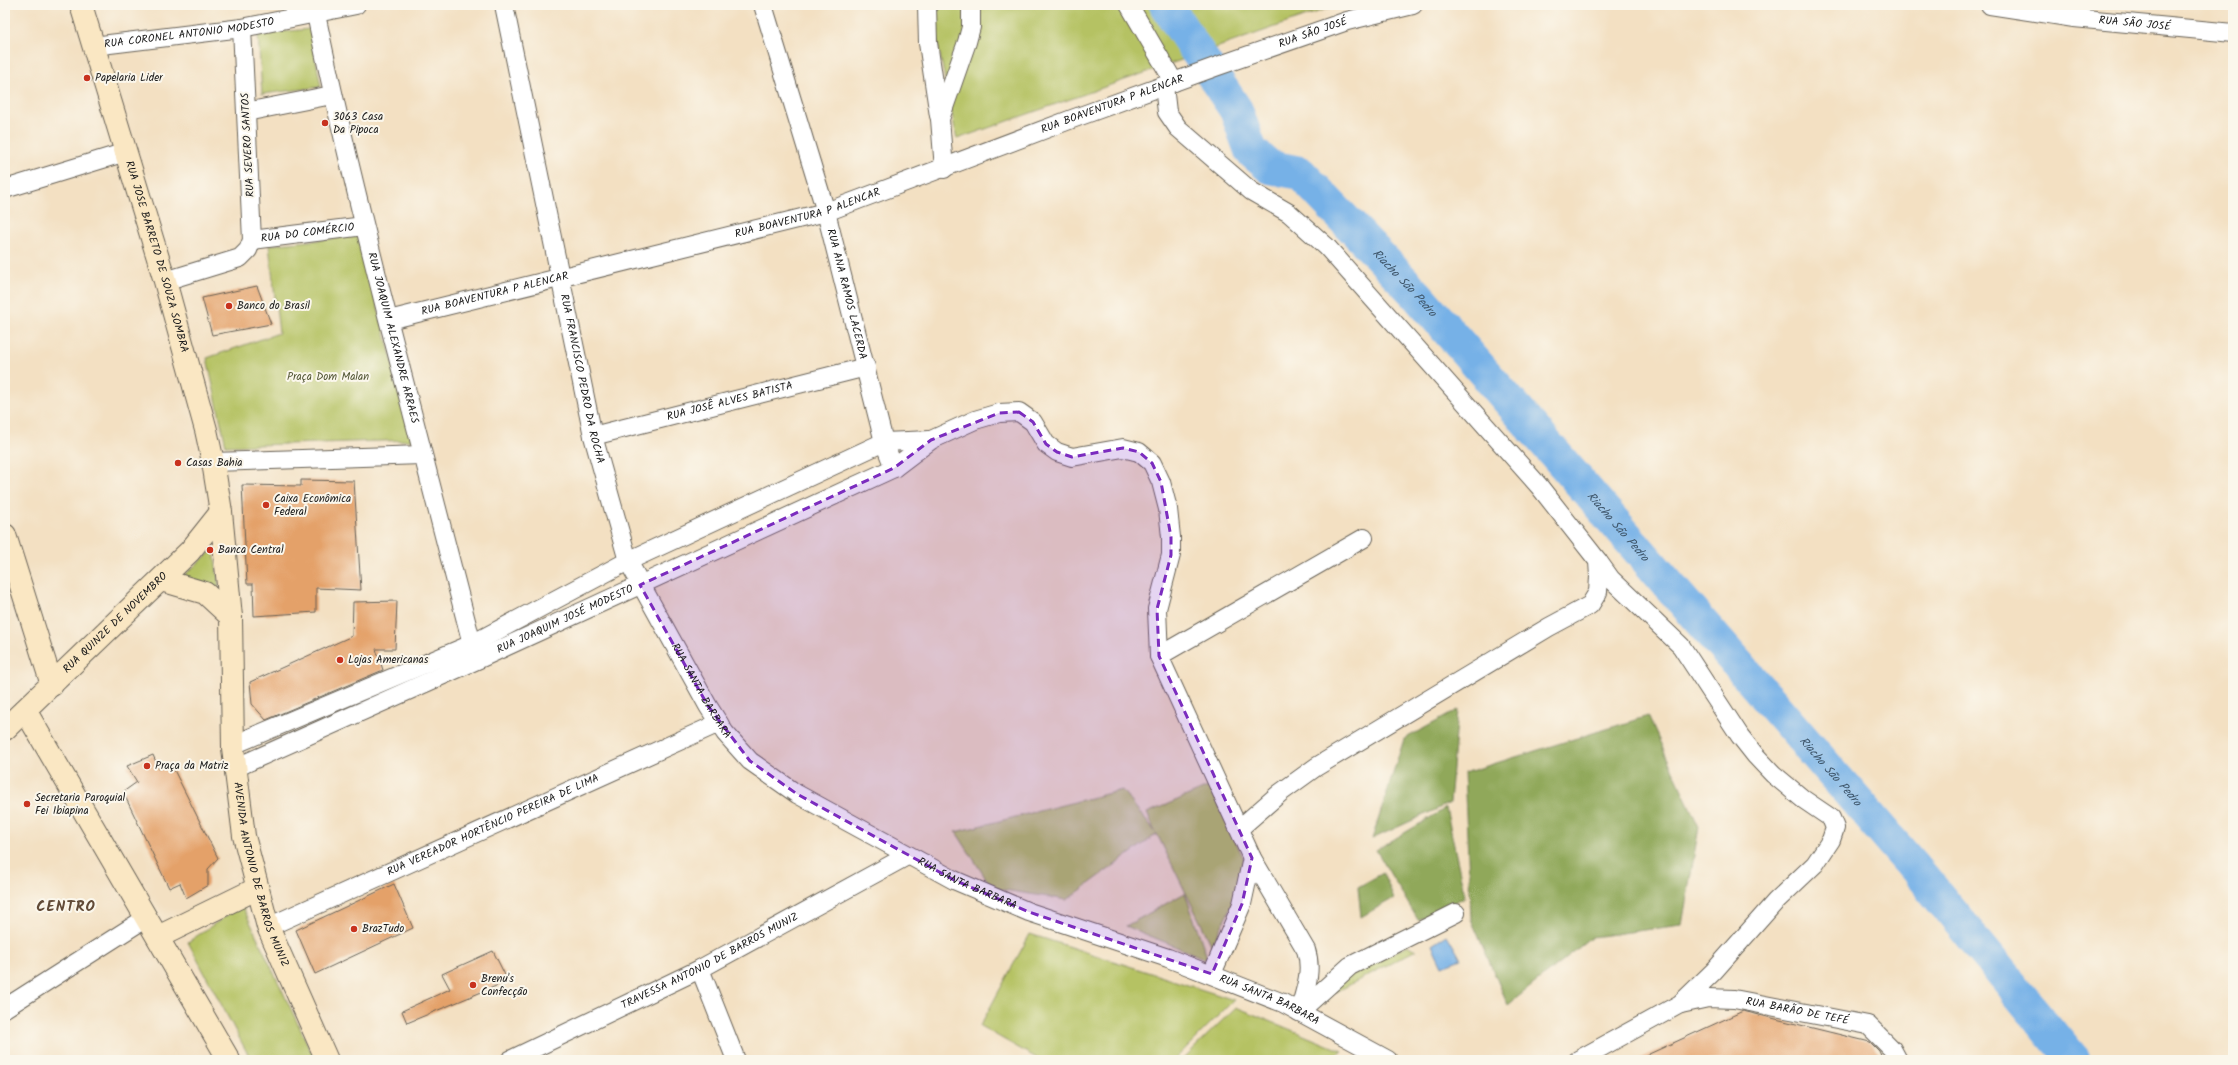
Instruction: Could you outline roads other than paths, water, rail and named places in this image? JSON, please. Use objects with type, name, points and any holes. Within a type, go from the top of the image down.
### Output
[{"type":"main road","name":"RUA JOSE BARRETO DE SOUZA SOMBRA","points":[[81,5],[164,281],[206,430],[221,512]]},
{"type":"main road","name":"RUA QUINZE DE NOVEMBRO","points":[[5,730],[190,551],[221,512]]},
{"type":"main road","name":"AVENIDA ANTONIO DE BARROS MUNIZ","points":[[221,512],[230,617],[233,745],[244,836],[256,889],[268,928],[327,1060]]},
{"type":"main road","points":[[5,535],[52,685]]},
{"type":"main road","points":[[161,580],[205,594],[230,617]]},
{"type":"main road","points":[[25,710],[229,1060]]},
{"type":"main road","points":[[158,938],[256,889]]},
{"type":"street","name":"RUA CORONEL ANTONIO MODESTO","points":[[93,46],[242,28],[356,5]]},
{"type":"street","name":"RUA FRANCISCO PEDRO DA ROCHA","points":[[504,5],[559,278],[593,436],[628,561],[640,585]]},
{"type":"street","name":"RUA ANA RAMOS LACERDA","points":[[763,5],[826,212],[884,442],[894,468]]},
{"type":"street","points":[[927,5],[928,43],[940,119],[944,169]]},
{"type":"street","points":[[940,119],[969,34],[971,5]]},
{"type":"street","points":[[1129,5],[1176,81],[1167,112],[1178,128],[1251,190],[1289,213],[1327,247],[1539,486],[1611,579],[1681,646],[1740,736],[1755,755],[1773,774],[1797,794],[1831,818],[1835,828],[1831,840],[1815,864],[1776,901],[1714,971],[1680,1004],[1578,1060]]},
{"type":"street","name":"RUA SÃO JOSÉ","points":[[1215,68],[1347,13],[1413,5]]},
{"type":"street","name":"RUA SÃO JOSÉ","points":[[1990,5],[2074,18],[2233,33]]},
{"type":"street","name":"RUA JOAQUIM ALEXANDRE ARRAES","points":[[316,14],[332,95],[364,226],[422,455],[476,651]]},
{"type":"street","name":"RUA SEVERO SANTOS","points":[[242,28],[252,240]]},
{"type":"street","name":"RUA BOAVENTURA P ALENCAR","points":[[389,320],[826,212],[944,169],[1072,119],[1215,68]]},
{"type":"street","points":[[246,112],[332,95]]},
{"type":"street","points":[[5,189],[126,152]]},
{"type":"street","name":"RUA DO COMÉRCIO","points":[[252,240],[364,226]]},
{"type":"street","points":[[164,281],[240,258],[248,250],[252,240]]},
{"type":"street","name":"RUA JOSÊ ALVES BATISTA","points":[[593,436],[866,367]]},
{"type":"street","points":[[884,442],[931,440],[975,420],[999,413],[1019,412],[1033,422],[1046,444],[1057,452],[1072,457],[1100,450],[1123,448],[1139,452],[1152,463],[1161,482],[1168,509],[1172,555],[1156,609],[1159,656],[1213,775],[1240,828],[1252,858],[1299,936],[1310,962],[1309,975],[1299,1012]]},
{"type":"street","name":"RUA JOAQUIM JOSÉ MODESTO","points":[[233,745],[476,651],[640,585],[894,468],[931,440]]},
{"type":"street","name":"RUA JOAQUIM JOSÉ MODESTO","points":[[235,768],[476,651],[628,561],[884,442]]},
{"type":"street","points":[[213,462],[422,455]]},
{"type":"street","points":[[802,480],[814,505]]},
{"type":"street","points":[[1159,656],[1364,538]]},
{"type":"street","points":[[1240,828],[1280,793],[1316,767],[1549,627],[1590,605],[1598,592],[1598,561]]},
{"type":"street","name":"RUA SANTA BARBARA","points":[[640,585],[725,733],[756,765],[797,794],[907,856],[954,880],[1030,912],[1212,974],[1299,1012],[1388,1060]]},
{"type":"street","name":"RUA VEREADOR HORTÊNCIO PEREIRA DE LIMA","points":[[268,928],[719,723]]},
{"type":"street","name":"TRAVESSA ANTONIO DE BARROS MUNIZ","points":[[510,1060],[700,969],[907,856]]},
{"type":"street","points":[[1212,974],[1242,904],[1252,858]]},
{"type":"street","points":[[1299,1012],[1350,966],[1456,913]]},
{"type":"street","points":[[5,1008],[146,918]]},
{"type":"street","points":[[700,969],[736,1060]]},
{"type":"street","name":"RUA BARÃO DE TEFÉ","points":[[1680,1004],[1708,998],[1734,999],[1868,1025],[1892,1049],[1898,1060]]},
{"type":"water","points":[[1447,935],[1461,959],[1442,966],[1432,945]]},
{"type":"waterway","name":"Riacho São Pedro","points":[[1166,5],[1236,110],[1251,151],[1270,167],[1300,173],[1417,295],[1925,880],[2073,1060]]},
{"type":"place","name":"Papelaria Lider","points":[[87,78]]},
{"type":"place","name":"3063 Casa Da Pipoca","points":[[325,123]]},
{"type":"place","name":"Banco do Brasil","points":[[229,306]]},
{"type":"place","name":"Casas Bahia","points":[[178,463]]},
{"type":"place","name":"Caixa Econômica Federal","points":[[266,505]]},
{"type":"place","name":"Banca Central","points":[[210,550]]},
{"type":"place","name":"Lojas Americanas","points":[[340,660]]},
{"type":"place","name":"Praça da Matriz","points":[[147,766]]},
{"type":"place","name":"Secretaria Paroquial Fei Ibiapina","points":[[27,804]]},
{"type":"place","name":"BrazTudo","points":[[354,929]]},
{"type":"place","name":"Brenu's Confecção","points":[[473,985]]},
{"type":"district","name":"CENTRO","points":[[66,907]]},
{"type":"park label","name":"Praça Dom Malan","points":[[328,377]]}]
